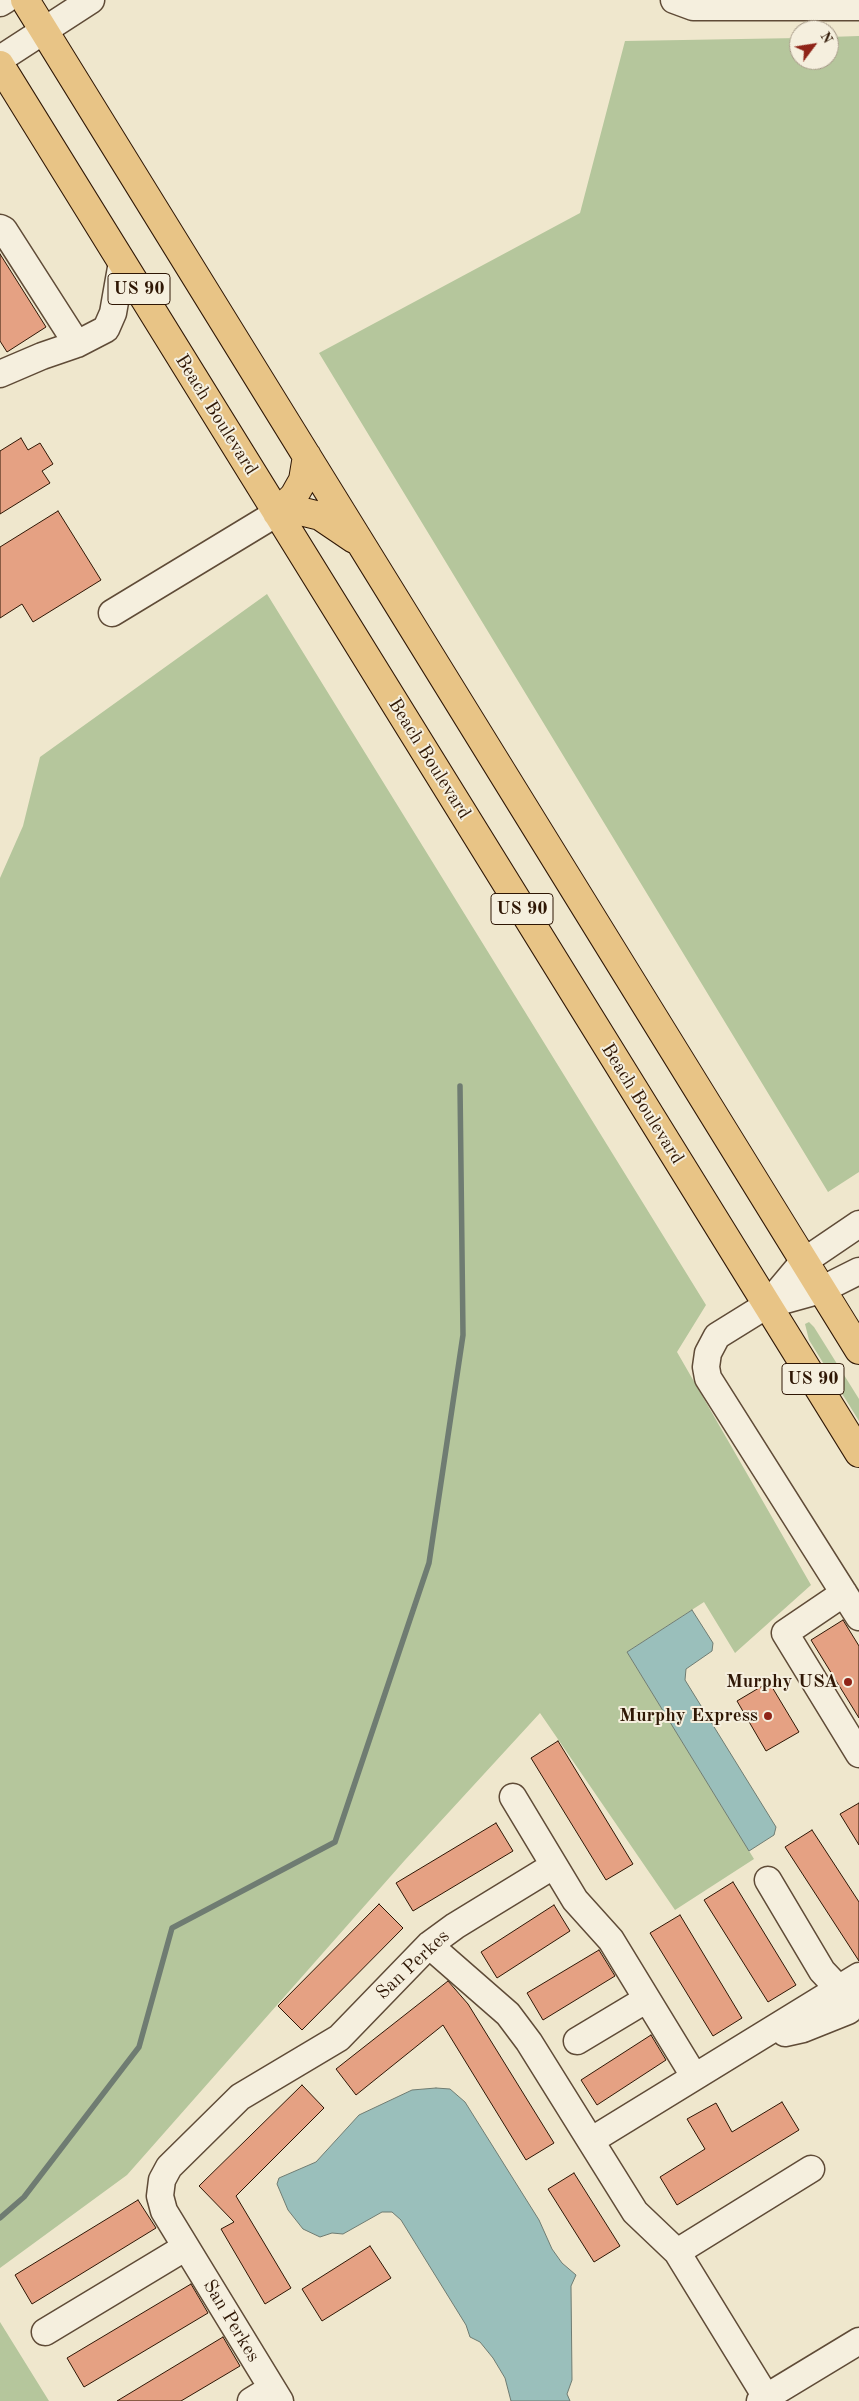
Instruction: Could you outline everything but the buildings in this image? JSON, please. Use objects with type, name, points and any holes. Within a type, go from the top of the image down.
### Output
[{"type":"highway","name":"US 90","points":[[25,0],[859,1350]]},
{"type":"highway","name":"Beach Boulevard","points":[[0,65],[859,1453]]},
{"type":"highway","points":[[277,513],[294,496],[303,480],[307,456]]},
{"type":"highway","points":[[277,513],[300,511],[320,516],[362,544]]},
{"type":"street","points":[[0,3],[5,0]]},
{"type":"street","points":[[0,59],[91,0]]},
{"type":"street","points":[[674,0],[693,7],[859,7]]},
{"type":"street","points":[[0,228],[4,230],[77,344]]},
{"type":"street","points":[[0,374],[42,356],[77,344],[106,329],[114,313],[122,262]]},
{"type":"street","points":[[112,613],[277,513]]},
{"type":"street","points":[[767,1305],[803,1262],[859,1224]]},
{"type":"street","points":[[859,1271],[821,1290],[767,1305],[717,1336],[708,1353],[707,1372],[859,1617]]},
{"type":"street","points":[[844,1593],[785,1633],[859,1754]]},
{"type":"street","points":[[513,1797],[575,1900],[611,1940],[694,2076]]},
{"type":"street","name":"San Perkes","points":[[268,2397],[186,2247],[164,2212],[160,2196],[162,2180],[169,2167],[240,2097],[339,2038],[429,1945],[455,1926],[553,1866]]},
{"type":"street","points":[[768,1880],[822,1972],[853,1993]]},
{"type":"street","points":[[429,1945],[508,2014],[530,2042],[635,2212],[677,2252],[763,2399],[859,2341]]},
{"type":"street","points":[[592,2140],[755,2040],[853,1993]]},
{"type":"street","points":[[578,2041],[647,1999]]},
{"type":"street","points":[[677,2252],[811,2169]]},
{"type":"street","points":[[45,2332],[186,2247]]},
{"type":"green space","points":[[859,36],[859,1172],[828,1192],[319,353],[580,213],[625,41],[789,38],[789,70],[839,70],[839,37]]},
{"type":"green space","points":[[267,594],[706,1305],[677,1352],[811,1585],[735,1653],[704,1602],[627,1652],[754,1859],[675,1910],[540,1713],[405,1860],[127,2175],[0,2268],[0,878],[23,826],[40,757]]},
{"type":"green space","points":[[809,1322],[859,1399],[859,1421],[809,1340],[805,1324]]},
{"type":"green space","points":[[0,2322],[49,2401],[0,2401]]},
{"type":"water","points":[[692,1610],[713,1643],[712,1651],[686,1669],[685,1680],[776,1827],[774,1835],[749,1851],[627,1652]]},
{"type":"water","points":[[450,2089],[465,2102],[539,2220],[552,2249],[562,2263],[576,2275],[571,2286],[572,2380],[567,2394],[570,2401],[511,2401],[505,2378],[493,2358],[480,2342],[470,2337],[466,2325],[401,2220],[392,2212],[382,2212],[343,2234],[332,2233],[320,2237],[303,2229],[288,2210],[277,2184],[279,2178],[316,2162],[359,2115],[412,2090]]},
{"type":"waterway","points":[[0,2218],[24,2197],[139,2047],[172,1928],[335,1842],[429,1563],[463,1335],[460,1086]]},
{"type":"place","name":"Murphy USA","points":[[848,1682]]},
{"type":"place","name":"Murphy Express","points":[[768,1716]]}]
